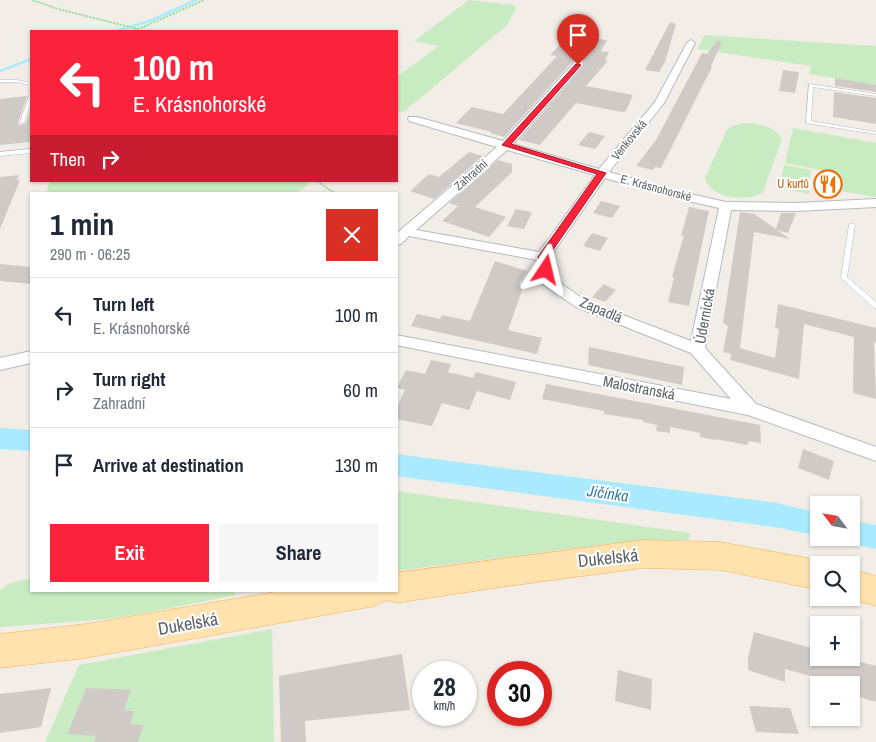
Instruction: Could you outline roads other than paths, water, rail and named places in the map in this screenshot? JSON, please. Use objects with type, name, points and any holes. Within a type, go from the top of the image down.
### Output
[{"type":"main road","name":"Dukelská","points":[[398,588],[494,572],[643,554],[720,556],[810,573]]},
{"type":"main road","points":[[860,587],[876,591]]},
{"type":"main road","name":"Dukelská","points":[[0,651],[86,641],[336,594],[362,592]]},
{"type":"street","name":"Zahradní","points":[[401,236],[506,145],[578,65],[582,30]]},
{"type":"street","name":"Venkovská","points":[[543,257],[602,173],[659,103],[690,43]]},
{"type":"street","name":"E. Krásnohorské","points":[[413,119],[674,194],[726,206],[796,207],[876,203]]},
{"type":"street","name":"Údernická","points":[[726,206],[697,349],[750,409]]},
{"type":"street","points":[[401,236],[543,257]]},
{"type":"street","name":"Zapadlá","points":[[543,257],[549,282],[581,304],[697,349]]},
{"type":"street","name":"Malostranská","points":[[398,340],[750,409],[876,454]]},
{"type":"street","points":[[0,364],[30,357]]},
{"type":"lane","points":[[0,82],[17,81],[30,84]]},
{"type":"lane","points":[[876,95],[812,85],[808,122],[876,134]]},
{"type":"lane","points":[[22,122],[30,100]]},
{"type":"lane","points":[[0,154],[30,151]]},
{"type":"lane","points":[[852,225],[844,278],[876,306]]},
{"type":"water","points":[[0,428],[30,430],[30,451],[0,449]]},
{"type":"water","name":"Jičínka","points":[[398,454],[777,503],[810,511],[810,534],[780,528],[398,476]]},
{"type":"water","points":[[860,522],[876,525],[876,549],[860,546]]},
{"type":"waterway","points":[[120,30],[152,20],[196,0]]},
{"type":"waterway","points":[[0,71],[30,59]]},
{"type":"place","name":"U kurtů","points":[[828,184]]}]
